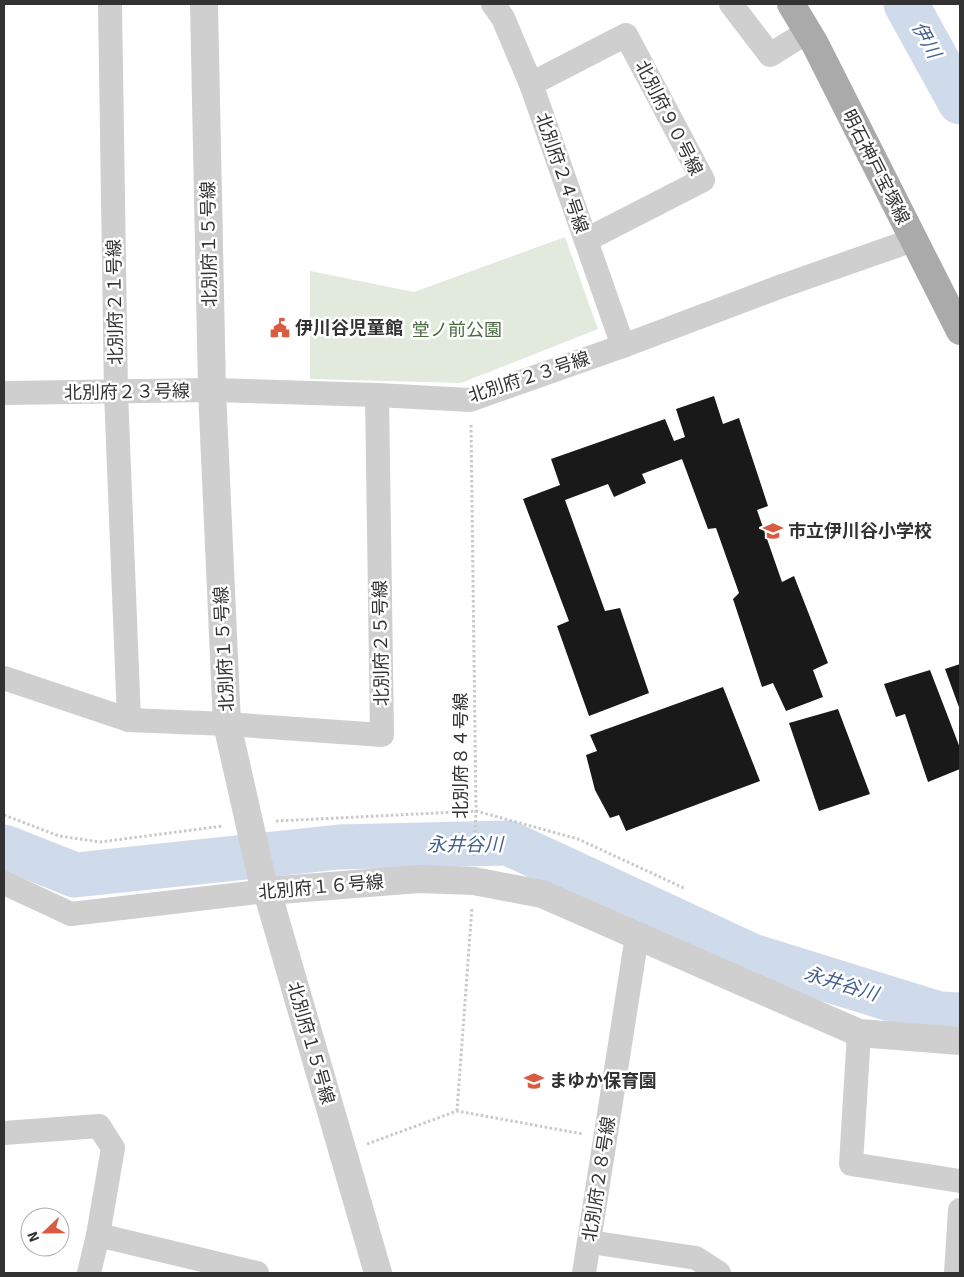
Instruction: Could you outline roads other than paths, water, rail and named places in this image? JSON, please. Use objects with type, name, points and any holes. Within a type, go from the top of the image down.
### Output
[{"type":"main road","name":"明石神戸宝塚線","points":[[791,4],[960,332]]},
{"type":"street","name":"北別府２１号線","points":[[110,4],[116,392],[129,720]]},
{"type":"street","name":"北別府１５号線","points":[[204,4],[212,390],[227,724],[250,833],[378,1273]]},
{"type":"street","name":"北別府２４号線","points":[[493,4],[503,18],[531,84],[623,346]]},
{"type":"street","points":[[731,4],[770,55],[807,32]]},
{"type":"street","name":"北別府９０号線","points":[[531,84],[626,35],[703,180],[586,240]]},
{"type":"street","name":"北別府２３号線","points":[[4,393],[212,390],[470,400],[913,240]]},
{"type":"street","name":"北別府２５号線","points":[[227,724],[382,735],[377,395]]},
{"type":"street","points":[[4,678],[129,720],[227,724]]},
{"type":"street","name":"北別府１６号線","points":[[4,883],[71,914],[264,883],[419,878],[474,881],[542,894],[859,1033],[960,1041]]},
{"type":"street","name":"北別府２８号線","points":[[584,1273],[637,936]]},
{"type":"street","points":[[859,1033],[851,1164],[960,1181]]},
{"type":"street","points":[[4,1133],[99,1126],[113,1148],[98,1236],[88,1273]]},
{"type":"street","points":[[956,1273],[960,1210]]},
{"type":"street","points":[[98,1236],[257,1273]]},
{"type":"street","points":[[590,1242],[696,1258],[719,1273]]},
{"type":"waterway","name":"伊川","points":[[906,4],[960,102]]},
{"type":"waterway","name":"永井谷川","points":[[4,847],[75,875],[339,847],[508,843],[752,956],[939,1014],[960,1015]]},
{"type":"place","name":"伊川谷児童館","points":[[280,328]]},
{"type":"place","name":"市立伊川谷小学校","points":[[773,531]]},
{"type":"place","name":"まゆか保育園","points":[[534,1081]]},
{"type":"park label","name":"堂ノ前公園","points":[[457,330]]}]
